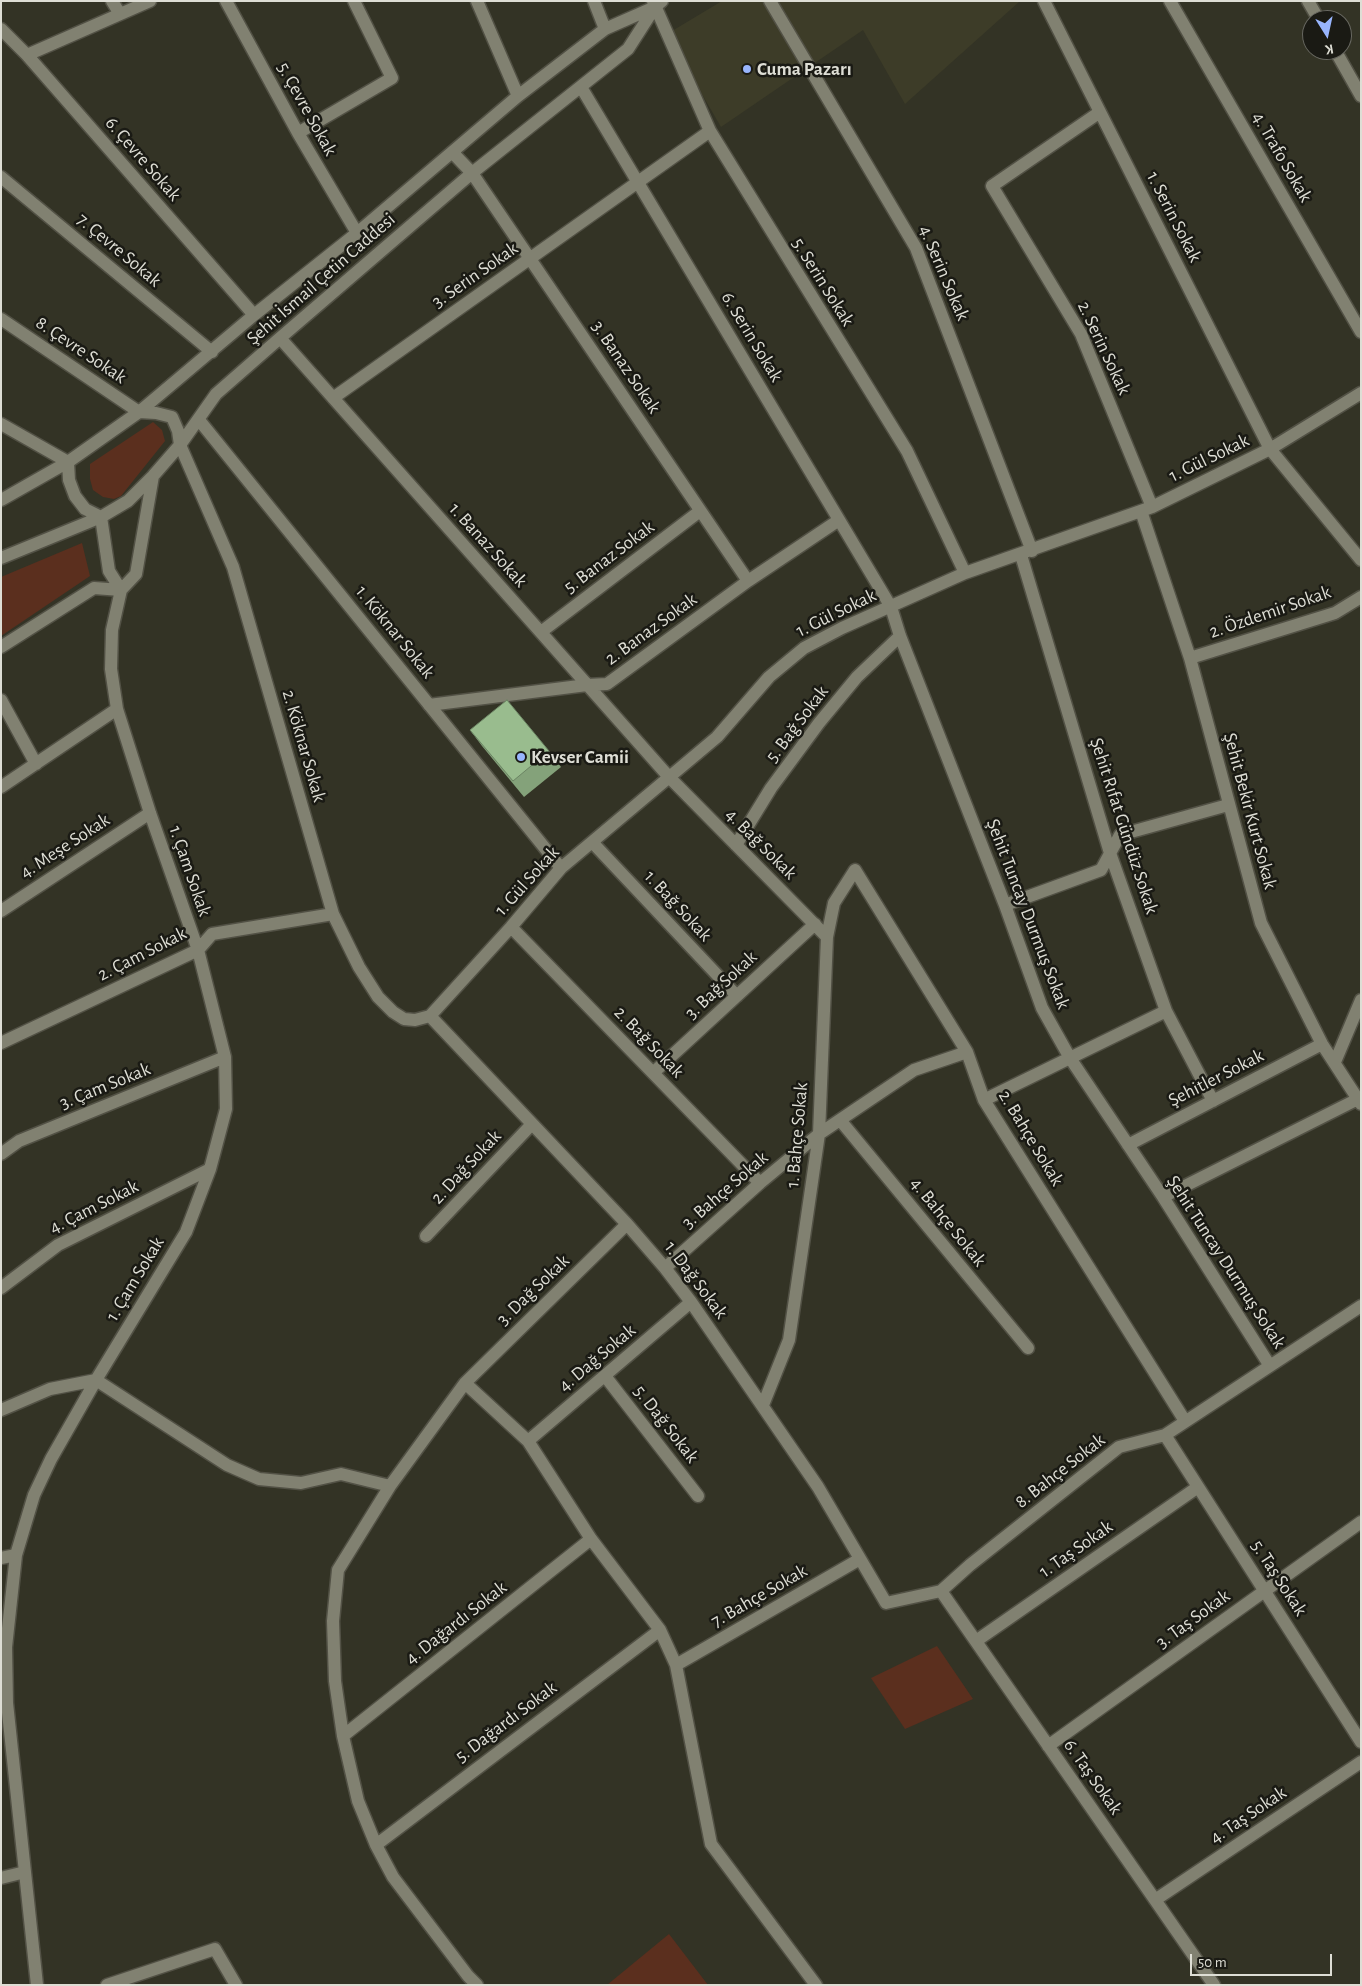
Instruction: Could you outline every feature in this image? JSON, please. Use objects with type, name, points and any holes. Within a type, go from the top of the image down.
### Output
[{"type":"street","points":[[112,1],[120,14]]},
{"type":"street","points":[[27,55],[150,1]]},
{"type":"street","name":"5. Çevre Sokak","points":[[226,1],[298,133],[357,233]]},
{"type":"street","points":[[298,133],[392,78],[354,1]]},
{"type":"street","points":[[477,1],[518,96]]},
{"type":"street","points":[[594,1],[605,29]]},
{"type":"street","name":"4. Serin Sokak","points":[[770,1],[916,248],[1027,553]]},
{"type":"street","name":"1. Serin Sokak","points":[[1044,1],[1270,449],[1361,560]]},
{"type":"street","name":"4. Trafo Sokak","points":[[1170,1],[1361,332]]},
{"type":"street","name":"Şehit İsmail Çetin Caddesi","points":[[1,500],[68,462],[139,412],[254,315],[357,233],[518,96],[605,29],[657,3]]},
{"type":"street","name":"Şehit İsmail Çetin Caddesi","points":[[1,558],[101,517],[128,501],[153,476],[180,444],[216,394],[472,173],[628,49],[657,3]]},
{"type":"street","name":"5. Serin Sokak","points":[[657,3],[710,131],[907,451],[965,573]]},
{"type":"street","name":"6. Çevre Sokak","points":[[1,29],[27,55],[254,315]]},
{"type":"street","points":[[1341,60],[1361,96]]},
{"type":"street","name":"6. Serin Sokak","points":[[581,87],[890,607]]},
{"type":"street","name":"2. Serin Sokak","points":[[1100,112],[992,186],[1081,334],[1147,509]]},
{"type":"street","name":"3. Serin Sokak","points":[[333,398],[710,131]]},
{"type":"street","name":"3. Banaz Sokak","points":[[452,152],[472,173],[748,581]]},
{"type":"street","name":"7. Çevre Sokak","points":[[1,177],[212,352]]},
{"type":"street","name":"8. Çevre Sokak","points":[[1,318],[139,412]]},
{"type":"street","name":"1. Banaz Sokak","points":[[280,338],[669,777]]},
{"type":"street","name":"1. Gül Sokak","points":[[430,1016],[511,927],[561,868],[717,737],[770,677],[804,648],[842,628],[965,573],[1027,553],[1147,509],[1270,449],[1361,393]]},
{"type":"street","name":"2. Köknar Sokak","points":[[139,412],[156,413],[172,417],[178,431],[180,444],[233,567],[333,914],[359,967],[378,997],[393,1012],[404,1019],[416,1020],[430,1016]]},
{"type":"street","name":"1. Köknar Sokak","points":[[199,420],[561,868]]},
{"type":"street","points":[[1,424],[68,462],[69,480],[74,496],[85,509],[101,517],[109,571],[121,590]]},
{"type":"street","points":[[121,590],[136,574],[153,476]]},
{"type":"street","name":"Şehit Bekir Kurt Sokak","points":[[1147,509],[1190,658],[1260,923],[1322,1044],[1359,1101]]},
{"type":"street","name":"5. Banaz Sokak","points":[[541,632],[700,511]]},
{"type":"street","name":"2. Banaz Sokak","points":[[430,705],[607,684],[748,581],[839,520]]},
{"type":"street","name":"Şehit Rıfat Gündüz Sokak","points":[[1027,553],[1110,852],[1166,1011],[1213,1101]]},
{"type":"street","points":[[1,647],[94,588],[121,590]]},
{"type":"street","name":"1. Çam Sokak","points":[[37,1985],[7,1703],[6,1647],[16,1556],[34,1495],[51,1459],[96,1380],[186,1232],[210,1169],[226,1109],[225,1057],[198,950],[150,813],[117,709],[111,669],[112,630],[121,590]]},
{"type":"street","name":"2. Özdemir Sokak","points":[[1190,658],[1335,613],[1361,596]]},
{"type":"street","name":"Şehit Tuncay Durmuş Sokak","points":[[890,607],[1005,905],[1042,1008],[1070,1058],[1163,1197],[1270,1366]]},
{"type":"street","name":"5. Bağ Sokak","points":[[736,845],[772,788],[818,723],[858,677],[900,636]]},
{"type":"street","points":[[1,700],[36,764]]},
{"type":"street","points":[[1,787],[117,709]]},
{"type":"street","name":"4. Bağ Sokak","points":[[669,777],[827,937]]},
{"type":"street","points":[[1005,905],[1101,870],[1120,835],[1228,805]]},
{"type":"street","name":"4. Meşe Sokak","points":[[1,911],[150,813]]},
{"type":"street","name":"1. Bağ Sokak","points":[[592,842],[737,996]]},
{"type":"street","name":"1. Bahçe Sokak","points":[[762,1405],[789,1340],[819,1134],[827,937],[834,903],[855,870]]},
{"type":"street","name":"2. Bahçe Sokak","points":[[855,870],[966,1052],[984,1100],[1185,1421]]},
{"type":"street","name":"2. Çam Sokak","points":[[1,1043],[198,950],[212,934],[333,914]]},
{"type":"street","name":"3. Bağ Sokak","points":[[653,1073],[815,924]]},
{"type":"street","name":"2. Bağ Sokak","points":[[511,927],[760,1183]]},
{"type":"street","points":[[1335,1062],[1361,1000]]},
{"type":"street","points":[[984,1100],[1166,1011]]},
{"type":"street","name":"1. Dağ Sokak","points":[[430,1016],[665,1268],[691,1302],[818,1487],[886,1603]]},
{"type":"street","name":"Şehitler Sokak","points":[[1128,1145],[1322,1044]]},
{"type":"street","name":"3. Bahçe Sokak","points":[[665,1268],[760,1183],[819,1134],[914,1070],[966,1052]]},
{"type":"street","name":"3. Çam Sokak","points":[[1,1154],[19,1141],[225,1057]]},
{"type":"street","points":[[1163,1197],[1359,1101]]},
{"type":"street","name":"4. Bahçe Sokak","points":[[840,1120],[1028,1348]]},
{"type":"street","name":"2. Dağ Sokak","points":[[426,1236],[532,1124]]},
{"type":"street","name":"4. Çam Sokak","points":[[1,1288],[58,1245],[210,1169]]},
{"type":"street","name":"3. Dağ Sokak","points":[[477,1985],[468,1976],[393,1877],[376,1845],[358,1801],[343,1736],[335,1681],[333,1621],[338,1570],[390,1486],[465,1383],[626,1224]]},
{"type":"street","name":"4. Dağ Sokak","points":[[528,1442],[691,1302]]},
{"type":"street","name":"8. Bahçe Sokak","points":[[886,1603],[940,1591],[970,1565],[1119,1448],[1165,1435],[1361,1306]]},
{"type":"street","name":"5. Dağ Sokak","points":[[605,1376],[698,1496]]},
{"type":"street","points":[[1,1410],[50,1389],[96,1380],[227,1465],[259,1479],[301,1483],[341,1474],[390,1486]]},
{"type":"street","points":[[465,1383],[528,1442],[591,1539],[660,1630],[676,1665],[711,1844],[816,1985]]},
{"type":"street","name":"5. Taş Sokak","points":[[1165,1435],[1361,1742]]},
{"type":"street","name":"1. Taş Sokak","points":[[976,1641],[1198,1487]]},
{"type":"street","name":"3. Taş Sokak","points":[[1048,1746],[1361,1522]]},
{"type":"street","name":"4. Dağardı Sokak","points":[[343,1736],[591,1539]]},
{"type":"street","points":[[1,1558],[16,1556]]},
{"type":"street","name":"7. Bahçe Sokak","points":[[676,1665],[860,1559]]},
{"type":"street","name":"6. Taş Sokak","points":[[940,1591],[1214,1985]]},
{"type":"street","name":"5. Dağardı Sokak","points":[[376,1845],[660,1630]]},
{"type":"street","name":"4. Taş Sokak","points":[[1155,1900],[1361,1762]]},
{"type":"street","points":[[1,1878],[25,1872]]},
{"type":"street","points":[[107,1985],[215,1949],[236,1985]]},
{"type":"shaded area","name":"Cuma Pazarı","points":[[722,1],[1019,2],[905,104],[863,30],[721,127],[667,34]]},
{"type":"shaded area","points":[[153,422],[162,430],[165,441],[121,496],[114,499],[103,497],[93,490],[90,479],[90,464]]},
{"type":"shaded area","points":[[82,543],[90,576],[1,636],[1,577]]},
{"type":"shaded area","points":[[937,1646],[973,1699],[905,1729],[871,1678]]},
{"type":"shaded area","points":[[669,1934],[708,1985],[607,1985]]},
{"type":"building","name":"Kevser Camii","points":[[507,700],[549,751],[513,781],[470,730]]},
{"type":"place","name":"Cuma Pazarı","points":[[747,69]]},
{"type":"place","name":"Kevser Camii","points":[[521,757]]}]
